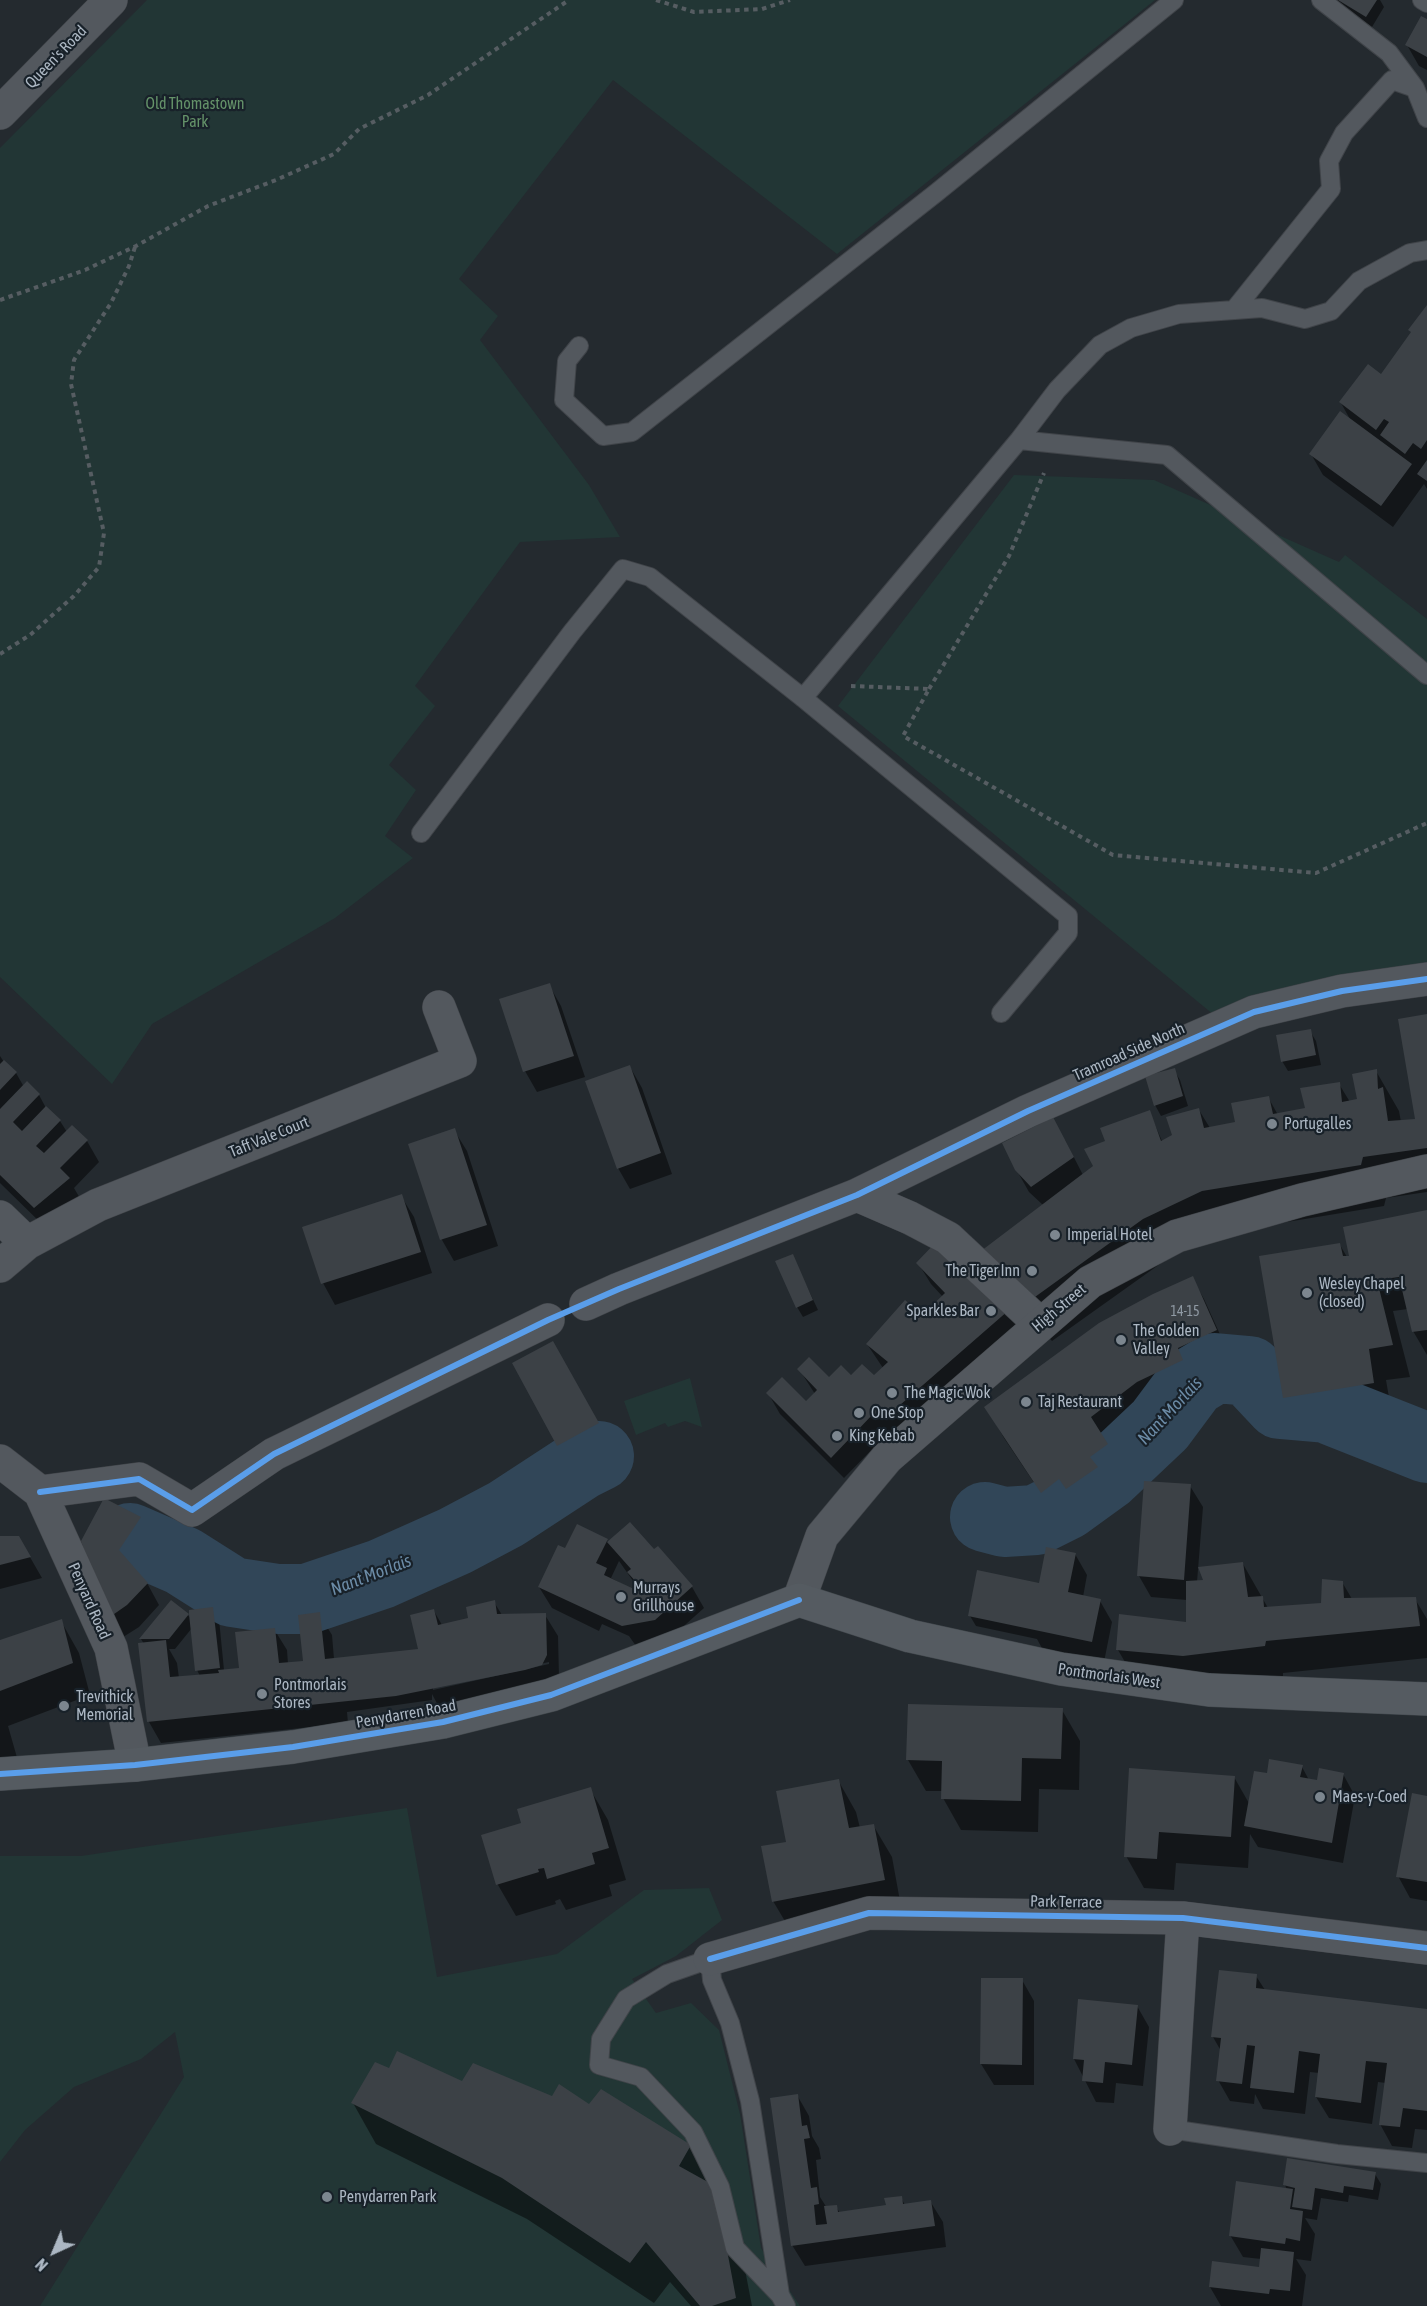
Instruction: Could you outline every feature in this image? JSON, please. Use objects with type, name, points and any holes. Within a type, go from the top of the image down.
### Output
[{"type":"main road","name":"Pontmorlais West","points":[[799,1600],[910,1636],[1061,1670],[1209,1690],[1427,1699]]},
{"type":"main road","name":"Penydarren Road","points":[[0,1774],[135,1765],[316,1743],[443,1722],[562,1691],[799,1600]]},
{"type":"street","name":"Queen's Road","points":[[0,113],[111,0]]},
{"type":"street","name":"Tramroad Side North","points":[[586,1304],[857,1195],[1028,1111],[1254,1012],[1342,992],[1427,979]]},
{"type":"street","name":"Taff Vale Court","points":[[27,1243],[98,1205],[460,1061],[439,1007]]},
{"type":"street","name":"High Street","points":[[799,1600],[822,1536],[887,1458],[1090,1282],[1177,1236],[1302,1200],[1427,1171]]},
{"type":"street","points":[[857,1195],[910,1218],[948,1238],[1040,1324]]},
{"type":"street","points":[[0,1216],[27,1243],[0,1266]]},
{"type":"street","points":[[40,1492],[139,1479],[192,1510],[274,1454],[548,1320]]},
{"type":"street","name":"Penyard Road","points":[[0,1461],[40,1492],[111,1648],[135,1765]]},
{"type":"street","name":"Park Terrace","points":[[710,1959],[869,1913],[1183,1918],[1427,1948]]},
{"type":"street","points":[[1170,2129],[1183,1918]]},
{"type":"lane","points":[[579,346],[567,361],[564,400],[603,436],[632,432],[936,193],[1174,0]]},
{"type":"lane","points":[[1321,0],[1389,53],[1415,88],[1427,118]]},
{"type":"lane","points":[[1422,0],[1427,3]]},
{"type":"lane","points":[[1234,310],[1331,189],[1329,160],[1344,134],[1392,80],[1415,88]]},
{"type":"lane","points":[[809,691],[1019,440],[1057,390],[1100,345],[1131,328],[1179,314],[1262,308],[1305,319],[1331,311],[1359,281],[1410,253],[1427,250]]},
{"type":"lane","points":[[1019,440],[1167,454],[1427,675]]},
{"type":"lane","points":[[421,833],[572,632],[623,569],[650,577],[809,691],[1068,916],[1068,933],[1001,1013]]},
{"type":"lane","points":[[710,1959],[712,1980],[730,2023],[750,2101],[783,2301],[735,2248],[720,2187],[693,2132],[641,2077],[598,2065],[602,2039],[626,1999],[667,1974],[710,1959]]},
{"type":"lane","points":[[1170,2129],[1337,2154],[1427,2163]]},
{"type":"path","points":[[0,300],[85,270],[136,246],[208,206],[276,180],[334,154],[359,129],[428,95],[569,0]]},
{"type":"path","points":[[656,0],[694,12],[762,9],[790,0]]},
{"type":"path","points":[[0,654],[30,635],[74,596],[99,567],[104,533],[71,384],[74,360],[111,303],[136,246]]},
{"type":"path","points":[[1053,443],[1044,474],[1009,556],[903,736],[1113,855],[1316,873],[1427,823]]},
{"type":"path","points":[[809,691],[929,689]]},
{"type":"green space","name":"Old Thomastown Park","points":[[147,0],[1155,0],[837,254],[613,80],[459,279],[498,316],[480,340],[589,485],[620,537],[520,542],[415,686],[435,706],[389,765],[416,790],[385,836],[413,858],[335,918],[152,1024],[112,1084],[0,977],[0,148]]},
{"type":"green space","points":[[1014,475],[1154,480],[1339,562],[1345,555],[1427,619],[1427,967],[1214,1015],[838,706]]},
{"type":"green space","points":[[690,1378],[702,1427],[685,1421],[668,1427],[665,1423],[636,1435],[624,1401]]},
{"type":"green space","points":[[407,1808],[437,1977],[557,1954],[644,1890],[709,1888],[722,1920],[676,1956],[632,1979],[656,2013],[691,2003],[719,2030],[740,2114],[761,2248],[800,2306],[40,2306],[184,2077],[175,2032],[141,2059],[74,2087],[25,2130],[0,2162],[0,1856],[81,1856]]},
{"type":"building","points":[[1338,0],[1377,0],[1366,17]]},
{"type":"building","points":[[1421,16],[1427,19],[1427,57],[1405,45]]},
{"type":"building","points":[[1427,305],[1427,440],[1421,449],[1413,443],[1405,454],[1380,435],[1389,422],[1384,419],[1376,430],[1339,402],[1368,364],[1381,374],[1411,332],[1408,330]]},
{"type":"building","points":[[1340,411],[1412,464],[1381,506],[1309,454]]},
{"type":"building","points":[[1427,460],[1427,481],[1417,474]]},
{"type":"building","points":[[550,983],[574,1056],[523,1072],[499,999]]},
{"type":"building","points":[[1427,1014],[1427,1148],[1363,1157],[1361,1165],[1202,1191],[1143,1219],[1028,1302],[981,1251],[1093,1166],[1084,1149],[1105,1141],[1100,1128],[1150,1110],[1161,1141],[1172,1135],[1166,1117],[1199,1108],[1204,1128],[1235,1122],[1231,1103],[1269,1096],[1273,1114],[1305,1108],[1300,1088],[1340,1082],[1342,1102],[1357,1099],[1352,1074],[1377,1069],[1378,1089],[1383,1087],[1388,1121],[1415,1119],[1398,1019]]},
{"type":"building","points":[[1311,1029],[1316,1055],[1281,1062],[1276,1035]]},
{"type":"building","points":[[4,1060],[17,1072],[0,1090],[0,1064]]},
{"type":"building","points":[[630,1065],[661,1153],[617,1169],[585,1081]]},
{"type":"building","points":[[1175,1068],[1183,1096],[1154,1106],[1145,1076]]},
{"type":"building","points":[[27,1081],[40,1094],[13,1122],[22,1131],[46,1106],[61,1120],[36,1146],[44,1153],[72,1125],[88,1140],[60,1168],[70,1178],[34,1208],[0,1175],[0,1109]]},
{"type":"building","points":[[1053,1117],[1074,1157],[1031,1187],[1015,1170],[1002,1143]]},
{"type":"building","points":[[455,1128],[487,1225],[440,1240],[408,1144]]},
{"type":"building","points":[[402,1194],[421,1252],[321,1284],[302,1227]]},
{"type":"building","name":"Wesley Chapel (closed)","points":[[1427,1210],[1427,1330],[1412,1332],[1399,1277],[1377,1280],[1393,1345],[1369,1349],[1374,1383],[1283,1398],[1259,1256],[1340,1243],[1343,1256],[1349,1256],[1343,1227]]},
{"type":"building","points":[[938,1240],[1009,1310],[884,1419],[874,1413],[831,1458],[766,1393],[782,1377],[806,1401],[817,1390],[797,1369],[809,1357],[829,1377],[841,1365],[851,1375],[862,1364],[874,1375],[888,1362],[866,1344],[905,1300],[922,1315],[945,1293],[916,1263]]},
{"type":"building","points":[[793,1254],[813,1300],[796,1308],[775,1261]]},
{"type":"building","points":[[1193,1276],[1217,1330],[1178,1348],[1183,1360],[1137,1382],[1091,1417],[1108,1444],[1090,1457],[1098,1467],[1066,1489],[1059,1479],[1041,1493],[984,1407],[1099,1323]]},
{"type":"building","points":[[553,1341],[599,1423],[557,1446],[512,1363]]},
{"type":"building","points":[[1144,1481],[1191,1484],[1184,1580],[1137,1576]]},
{"type":"building","points":[[104,1498],[141,1517],[119,1550],[148,1583],[127,1605],[107,1619],[81,1541]]},
{"type":"building","points":[[630,1522],[654,1549],[658,1546],[693,1586],[655,1620],[622,1626],[538,1587],[558,1545],[565,1548],[577,1524],[608,1539],[596,1563],[607,1568],[604,1575],[634,1589],[639,1585],[627,1572],[631,1569],[607,1542]]},
{"type":"building","points":[[0,1536],[19,1536],[31,1557],[0,1565]]},
{"type":"building","points":[[1046,1547],[1076,1553],[1068,1592],[1101,1599],[1092,1642],[968,1616],[977,1570],[1039,1583]]},
{"type":"building","points":[[1243,1562],[1248,1597],[1263,1596],[1264,1607],[1321,1603],[1322,1579],[1343,1581],[1344,1598],[1416,1597],[1420,1626],[1266,1641],[1265,1646],[1183,1656],[1116,1650],[1119,1614],[1186,1622],[1186,1581],[1203,1580],[1198,1567]]},
{"type":"building","points":[[171,1600],[189,1614],[169,1639],[139,1639]]},
{"type":"building","points":[[495,1600],[497,1614],[546,1613],[547,1655],[542,1665],[396,1696],[147,1722],[138,1643],[166,1640],[170,1677],[219,1673],[218,1670],[239,1668],[235,1632],[275,1628],[279,1663],[303,1661],[298,1615],[320,1612],[325,1659],[418,1649],[410,1615],[434,1609],[438,1625],[468,1618],[466,1607]]},
{"type":"building","points":[[213,1607],[220,1668],[195,1671],[189,1610]]},
{"type":"building","points":[[62,1619],[73,1663],[0,1691],[0,1640]]},
{"type":"building","points":[[908,1704],[1063,1708],[1061,1759],[1022,1758],[1021,1801],[941,1799],[942,1761],[906,1760]]},
{"type":"building","points":[[1269,1759],[1303,1765],[1300,1777],[1317,1780],[1319,1768],[1344,1773],[1332,1843],[1244,1826],[1254,1771],[1267,1773]]},
{"type":"building","points":[[1129,1768],[1235,1776],[1231,1837],[1159,1832],[1157,1859],[1124,1857]]},
{"type":"building","points":[[839,1779],[849,1828],[874,1824],[885,1880],[772,1902],[761,1846],[786,1842],[776,1791]]},
{"type":"building","points":[[591,1787],[609,1848],[592,1853],[595,1864],[547,1879],[544,1868],[538,1869],[539,1872],[496,1885],[481,1835],[521,1823],[517,1809]]},
{"type":"building","points":[[1412,1793],[1427,1796],[1427,1882],[1396,1877]]},
{"type":"building","points":[[1219,1970],[1257,1974],[1256,1988],[1427,2009],[1427,2111],[1403,2108],[1400,2127],[1379,2125],[1387,2063],[1366,2061],[1361,2103],[1315,2097],[1320,2054],[1299,2051],[1294,2093],[1250,2088],[1255,2046],[1247,2045],[1242,2084],[1216,2081],[1221,2038],[1211,2037]]},
{"type":"building","points":[[981,1978],[1023,1978],[1022,2065],[980,2064]]},
{"type":"building","points":[[1078,1999],[1138,2005],[1132,2065],[1105,2062],[1103,2083],[1082,2081],[1084,2060],[1073,2059]]},
{"type":"building","points":[[397,2051],[462,2081],[473,2063],[552,2096],[559,2084],[589,2104],[601,2089],[691,2145],[679,2166],[715,2186],[736,2298],[712,2306],[700,2306],[646,2242],[630,2263],[502,2178],[351,2103],[375,2062],[389,2068]]},
{"type":"building","points":[[798,2094],[802,2126],[807,2125],[810,2138],[804,2139],[811,2188],[817,2187],[819,2204],[814,2205],[816,2225],[827,2224],[824,2206],[837,2205],[838,2212],[886,2205],[884,2198],[902,2196],[903,2204],[931,2200],[935,2226],[791,2246],[770,2098]]},
{"type":"building","points":[[1287,2158],[1376,2172],[1373,2190],[1344,2186],[1343,2193],[1315,2188],[1312,2210],[1292,2207],[1295,2188],[1283,2185]]},
{"type":"building","points":[[1236,2181],[1293,2189],[1290,2209],[1303,2211],[1300,2241],[1286,2238],[1285,2244],[1229,2236]]},
{"type":"building","points":[[1261,2248],[1294,2252],[1290,2291],[1270,2289],[1269,2294],[1209,2287],[1212,2261],[1259,2267]]},
{"type":"waterway","name":"Nant Morlais","points":[[985,1517],[1004,1522],[1036,1520],[1066,1505],[1106,1476],[1160,1425],[1192,1382],[1215,1368],[1249,1371],[1280,1404],[1326,1408],[1427,1448]]},
{"type":"waterway","name":"Nant Morlais","points":[[130,1538],[183,1561],[232,1592],[278,1599],[307,1599],[381,1574],[455,1541],[506,1514],[581,1465],[599,1456]]},
{"type":"cycle path","points":[[40,1492],[139,1479],[192,1510],[274,1454],[548,1320],[619,1289],[857,1195],[1028,1111],[1254,1012],[1342,991],[1427,979]]},
{"type":"cycle path","points":[[0,1774],[135,1765],[293,1747],[443,1722],[551,1695],[799,1600]]},
{"type":"cycle path","points":[[710,1959],[869,1913],[1183,1918],[1427,1948]]},
{"type":"place","name":"Portugalles","points":[[1272,1124]]},
{"type":"place","name":"Imperial Hotel","points":[[1055,1235]]},
{"type":"place","name":"The Tiger Inn","points":[[1032,1271]]},
{"type":"place","name":"Wesley Chapel (closed)","points":[[1307,1293]]},
{"type":"place","name":"Sparkles Bar","points":[[991,1311]]},
{"type":"place","name":"The Golden Valley","points":[[1121,1340]]},
{"type":"place","name":"The Magic Wok","points":[[892,1393]]},
{"type":"place","name":"Taj Restaurant","points":[[1026,1402]]},
{"type":"place","name":"One Stop","points":[[859,1413]]},
{"type":"place","name":"King Kebab","points":[[837,1436]]},
{"type":"place","name":"Murrays Grillhouse","points":[[621,1597]]},
{"type":"place","name":"Pontmorlais Stores","points":[[262,1694]]},
{"type":"place","name":"Trevithick Memorial","points":[[64,1706]]},
{"type":"place","name":"Maes-y-Coed","points":[[1320,1797]]},
{"type":"place","name":"Penydarren Park","points":[[327,2197]]}]
